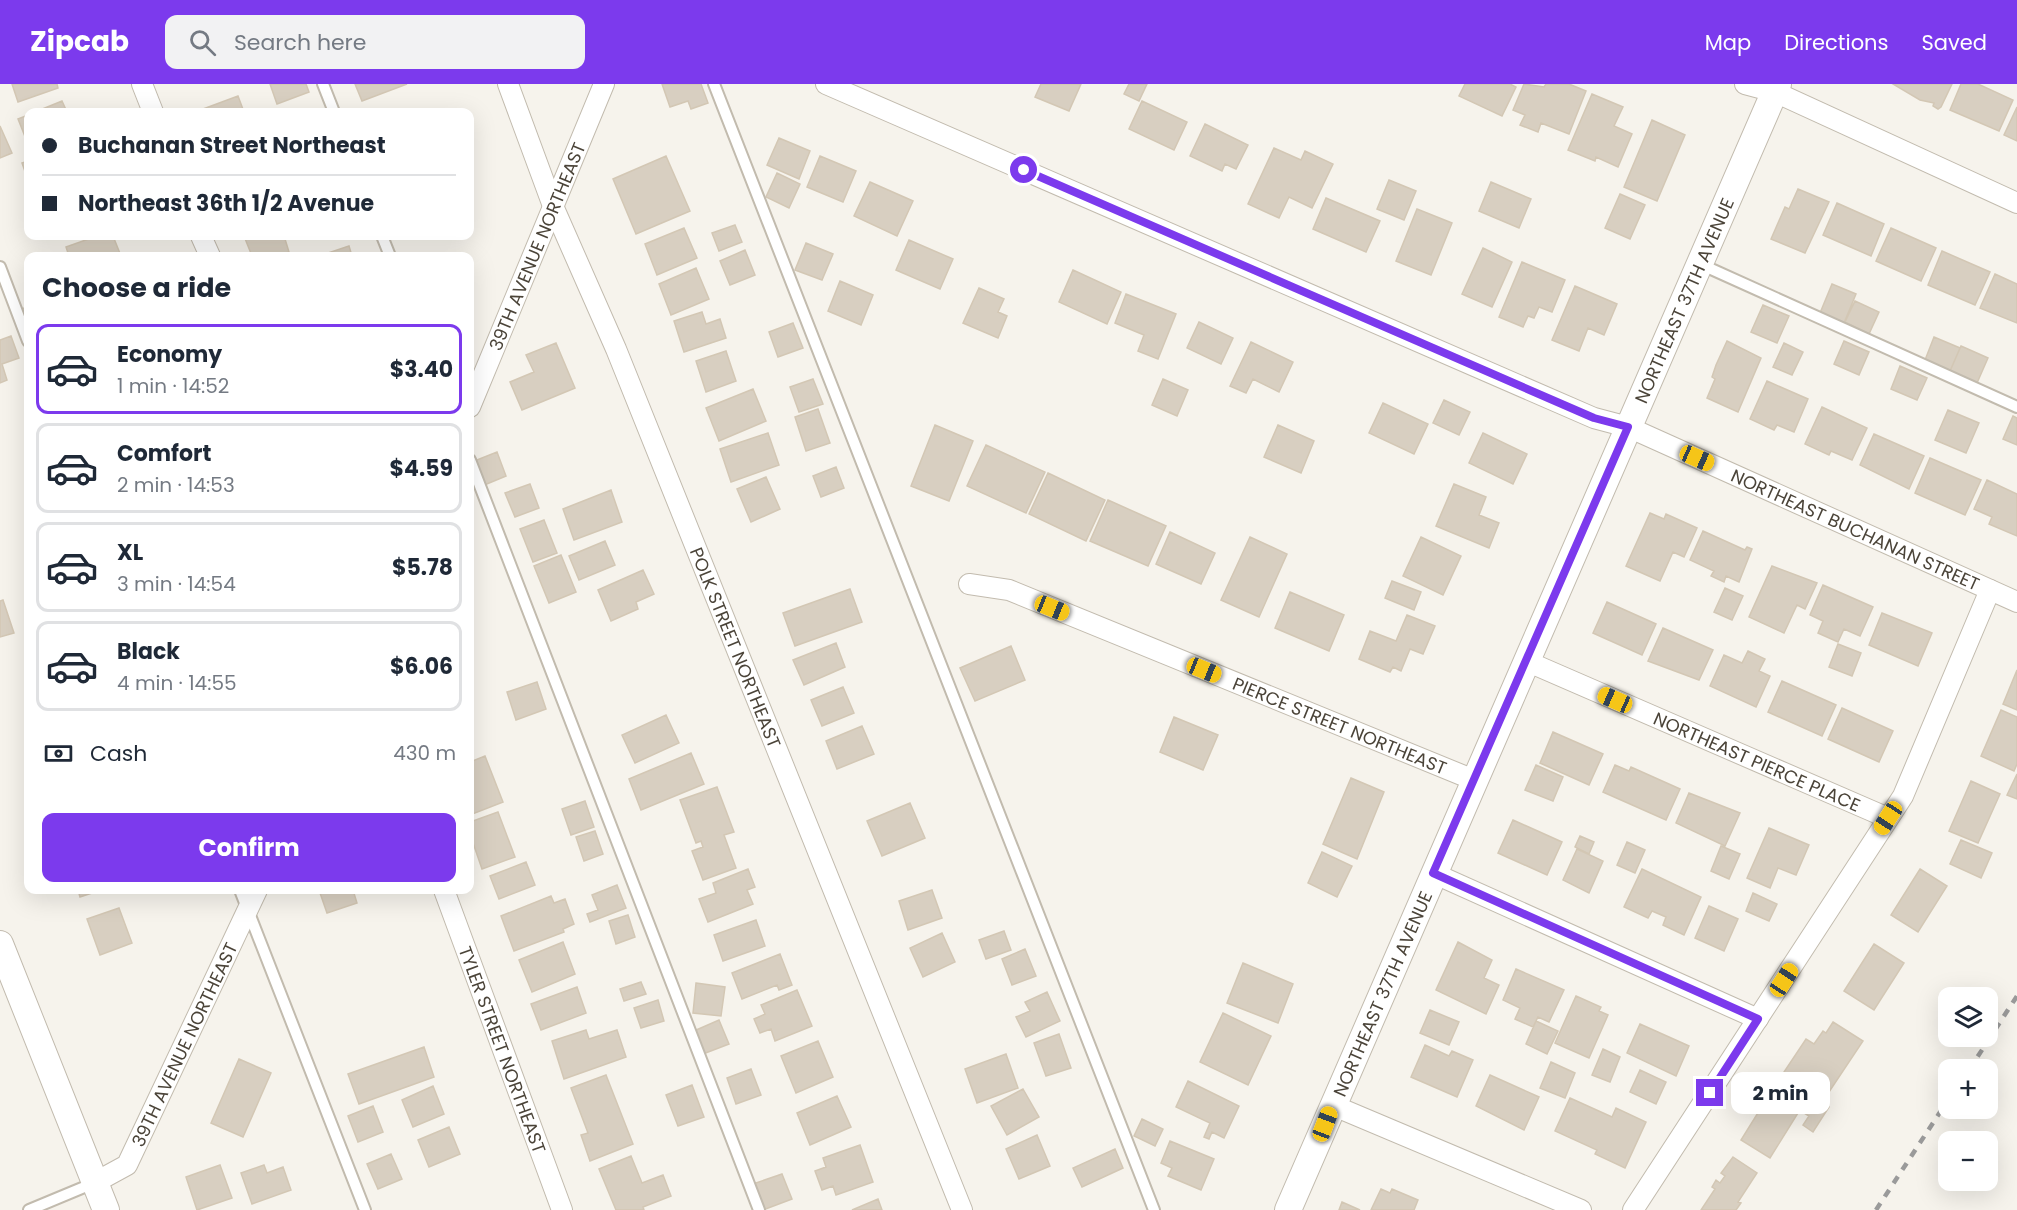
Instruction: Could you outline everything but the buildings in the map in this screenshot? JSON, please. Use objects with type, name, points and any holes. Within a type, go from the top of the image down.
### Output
[{"type":"street","points":[[142,84],[151,108]]},
{"type":"street","name":"POLK STREET NORTHEAST","points":[[508,84],[553,206],[620,360],[962,1210]]},
{"type":"street","name":"39TH AVENUE NORTHEAST","points":[[474,397],[604,84]]},
{"type":"street","name":"NORTHEAST BUCHANAN STREET","points":[[826,84],[1594,418],[1628,427],[2017,602]]},
{"type":"street","points":[[1745,84],[1776,88],[2017,203]]},
{"type":"street","name":"NORTHEAST 37TH AVENUE","points":[[1288,1210],[1776,88]]},
{"type":"street","name":"PIERCE STREET NORTHEAST","points":[[969,584],[1009,590],[1474,780]]},
{"type":"street","points":[[1633,1210],[1903,796],[1990,590]]},
{"type":"street","name":"NORTHEAST PIERCE PLACE","points":[[1526,661],[1888,818]]},
{"type":"street","points":[[1433,873],[1758,1019]]},
{"type":"street","name":"39TH AVENUE NORTHEAST","points":[[94,1183],[127,1165],[255,894]]},
{"type":"street","name":"TYLER STREET NORTHEAST","points":[[445,894],[562,1210]]},
{"type":"street","points":[[2,956],[106,1210]]},
{"type":"street","points":[[1332,1105],[1581,1210]]},
{"type":"lane","points":[[323,84],[332,108]]},
{"type":"lane","points":[[714,84],[1154,1210]]},
{"type":"lane","points":[[1699,264],[2017,407]]},
{"type":"lane","points":[[0,267],[24,330]]},
{"type":"lane","points":[[474,470],[759,1210]]},
{"type":"lane","points":[[242,894],[365,1210]]},
{"type":"lane","points":[[29,1210],[94,1183]]},
{"type":"railway","points":[[1976,1059],[2017,996]]},
{"type":"railway","points":[[1876,1210],[1938,1115]]},
{"type":"route","points":[[1024,170],[1594,418],[1628,427],[1433,873],[1758,1019],[1710,1093]]}]
